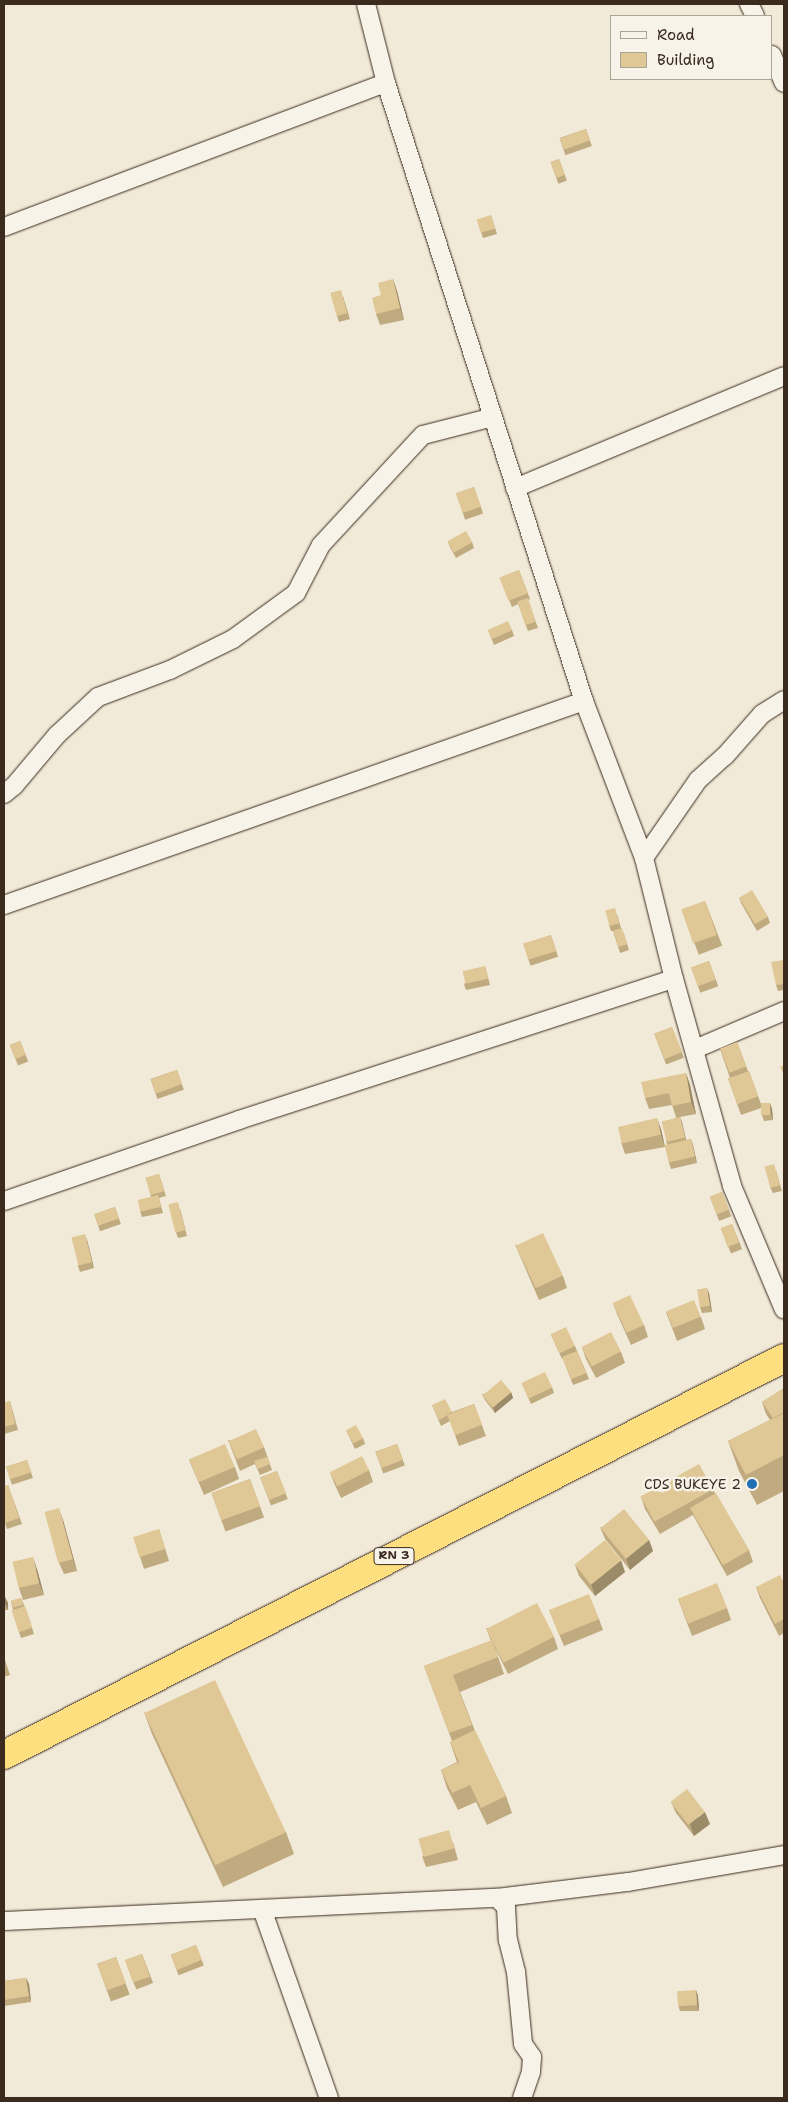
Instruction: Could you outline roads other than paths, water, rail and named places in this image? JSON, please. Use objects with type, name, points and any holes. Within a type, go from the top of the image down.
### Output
[{"type":"highway","name":"RN 3","points":[[4,1755],[784,1358]]},
{"type":"street","points":[[366,4],[386,83],[515,488],[530,527],[584,701],[644,858],[674,979],[732,1186],[784,1310]]},
{"type":"street","points":[[773,57],[784,83]]},
{"type":"street","points":[[4,227],[386,83]]},
{"type":"street","points":[[515,488],[784,376]]},
{"type":"street","points":[[4,794],[14,786],[57,734],[98,697],[170,670],[233,639],[296,593],[321,544],[424,435],[493,417]]},
{"type":"street","points":[[644,858],[698,780],[725,756],[762,714],[784,700]]},
{"type":"street","points":[[4,905],[584,701]]},
{"type":"street","points":[[4,1200],[239,1120],[674,979]]},
{"type":"street","points":[[695,1049],[784,1011]]},
{"type":"street","points":[[4,1921],[497,1898],[628,1882],[784,1856]]},
{"type":"street","points":[[497,1898],[506,1908],[508,1940],[516,1972],[523,2044],[532,2057],[531,2072],[522,2098]]},
{"type":"street","points":[[262,1909],[329,2098]]},
{"type":"place","name":"CDS BUKEYE 2","points":[[752,1484]]}]
